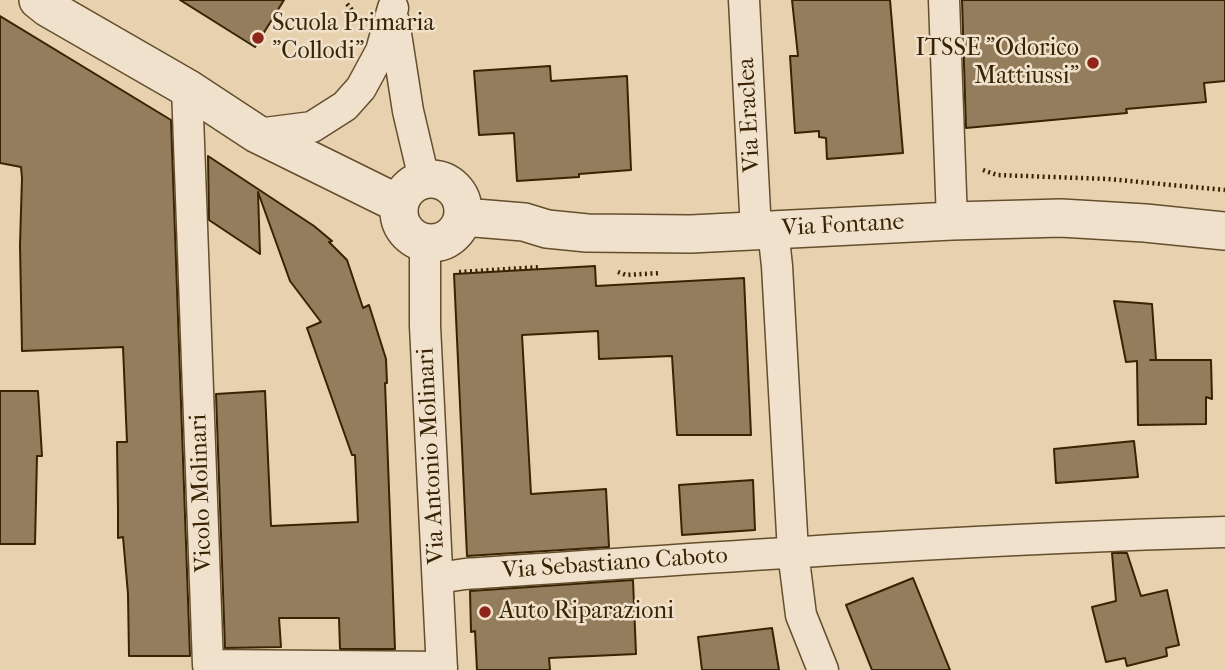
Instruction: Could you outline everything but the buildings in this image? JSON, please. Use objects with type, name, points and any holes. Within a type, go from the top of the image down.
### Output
[{"type":"street","points":[[38,0],[187,88],[257,134],[398,204]]},
{"type":"street","name":"Via Eraclea","points":[[744,0],[764,230]]},
{"type":"street","points":[[944,0],[952,221]]},
{"type":"street","points":[[257,134],[312,127],[345,106],[362,89],[381,51],[392,4]]},
{"type":"street","points":[[392,4],[408,111],[424,178]]},
{"type":"street","name":"Vicolo Molinari","points":[[187,88],[208,665],[442,668]]},
{"type":"street","points":[[424,178],[442,180],[452,186],[463,205],[459,228],[447,239],[437,243],[425,243],[411,236],[403,228],[399,216],[398,204],[403,194],[424,178]]},
{"type":"street","name":"Via Fontane","points":[[463,217],[524,222],[547,229],[587,233],[691,234],[1061,218],[1225,231]]},
{"type":"street","points":[[764,230],[777,266],[793,552],[800,615],[823,670]]},
{"type":"street","name":"Via Antonio Molinari","points":[[425,243],[425,326],[442,668]]},
{"type":"street","name":"Via Sebastiano Caboto","points":[[438,578],[793,552],[1078,536],[1225,532]]},
{"type":"path","points":[[979,165],[984,171],[998,175],[1108,179],[1225,190]]},
{"type":"path","points":[[453,272],[543,267]]},
{"type":"path","points":[[616,271],[626,275],[668,273]]},
{"type":"place","name":"Scuola Primaria \"Collodi\"","points":[[258,38]]},
{"type":"place","name":"ITSSE \"Odorico Mattiussi\"","points":[[1093,63]]},
{"type":"place","name":"Auto Riparazioni","points":[[485,612]]}]
